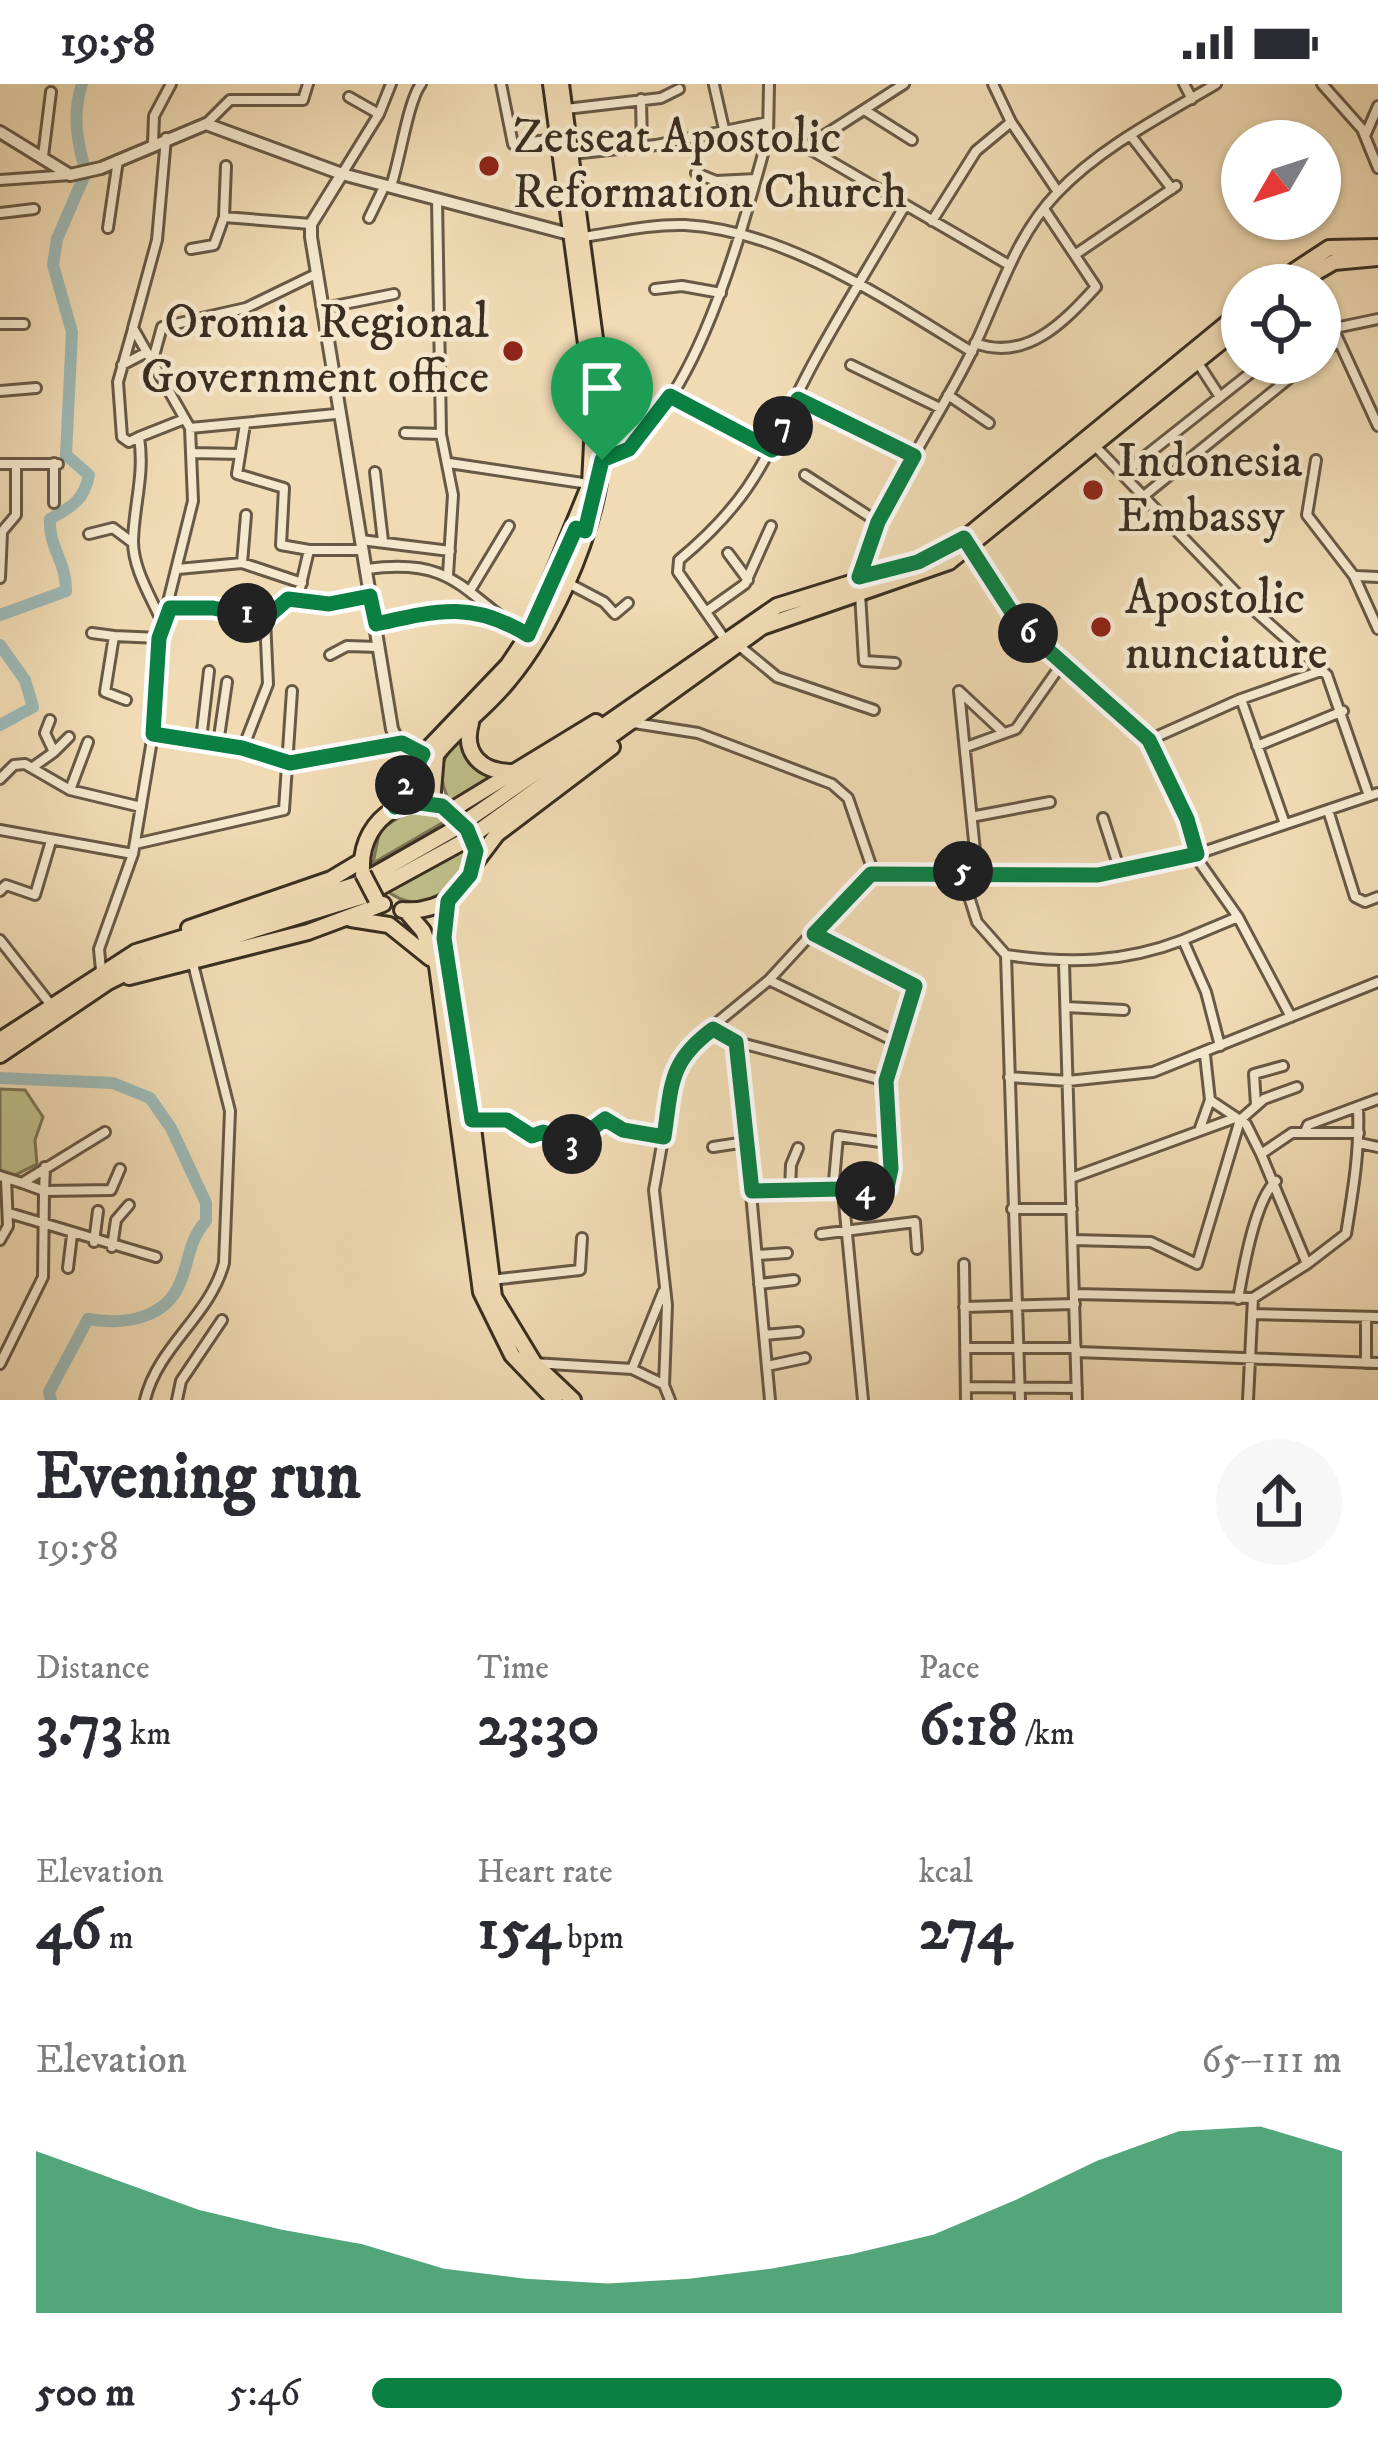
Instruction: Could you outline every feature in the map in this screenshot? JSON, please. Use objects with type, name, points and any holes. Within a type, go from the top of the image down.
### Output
[{"type":"main road","points":[[346,919],[368,886],[369,837],[395,807],[423,754],[532,638],[580,530],[590,484],[594,404],[571,154],[551,84]]},
{"type":"main road","points":[[432,803],[436,755],[509,681],[563,581],[602,460],[599,367],[558,139],[561,84]]},
{"type":"main road","points":[[1305,264],[1330,248],[1378,247]]},
{"type":"main road","points":[[1331,264],[1378,258]]},
{"type":"main road","points":[[967,544],[1221,329]]},
{"type":"main road","points":[[175,938],[368,886],[777,606],[860,584],[967,544],[1221,342]]},
{"type":"main road","points":[[3,1048],[116,977],[368,886],[468,839],[632,724],[730,641]]},
{"type":"main road","points":[[473,718],[468,736],[477,761],[493,771],[514,772]]},
{"type":"main road","points":[[454,814],[572,732],[613,718]]},
{"type":"main road","points":[[573,1400],[528,1365],[490,1280],[472,1120],[445,950],[448,901],[496,834],[597,760],[632,724]]},
{"type":"main road","points":[[395,807],[432,803],[454,814],[474,843],[475,863]]},
{"type":"main road","points":[[3,1048],[51,1005],[101,970],[211,917],[331,879],[368,886],[406,911],[423,931],[437,966],[461,1112],[476,1270],[496,1330],[555,1400]]},
{"type":"main road","points":[[406,911],[448,901]]},
{"type":"main road","points":[[116,977],[193,964],[346,919],[370,920],[404,933],[437,966]]},
{"type":"street","points":[[153,143],[154,116],[171,84]]},
{"type":"street","points":[[245,84],[245,98]]},
{"type":"street","points":[[0,180],[100,168],[166,136],[206,124],[225,103],[245,98],[302,100],[308,84]]},
{"type":"street","points":[[391,84],[379,114],[311,224],[336,414],[392,729],[402,743],[423,754]]},
{"type":"street","points":[[369,218],[407,140],[412,96],[407,84]]},
{"type":"street","points":[[412,96],[421,84]]},
{"type":"street","points":[[501,84],[513,144],[558,139]]},
{"type":"street","points":[[602,460],[629,449],[670,396],[721,293],[767,136],[769,84]]},
{"type":"street","points":[[806,147],[904,84]]},
{"type":"street","points":[[993,84],[1011,122],[1058,192]]},
{"type":"street","points":[[1184,84],[1192,99]]},
{"type":"street","points":[[895,663],[864,661],[860,584],[878,522],[974,347],[1009,265],[1058,192],[1131,136],[1216,84]]},
{"type":"street","points":[[1322,84],[1355,120],[1378,168]]},
{"type":"street","points":[[714,85],[724,129]]},
{"type":"street","points":[[561,114],[661,98],[679,89]]},
{"type":"street","points":[[43,156],[52,92]]},
{"type":"street","points":[[349,97],[379,114]]},
{"type":"street","points":[[641,99],[642,147]]},
{"type":"street","points":[[1363,132],[1378,106]]},
{"type":"street","points":[[865,110],[912,140]]},
{"type":"street","points":[[571,154],[642,147],[768,122]]},
{"type":"street","points":[[932,221],[976,151],[1011,122]]},
{"type":"street","points":[[206,124],[342,174],[577,236],[684,225],[739,235],[858,286],[974,347],[1009,352],[1030,346],[1096,286],[1044,209]]},
{"type":"street","points":[[0,132],[74,174]]},
{"type":"street","points":[[166,136],[157,239],[122,365],[118,398],[122,437],[129,442],[182,420]]},
{"type":"street","points":[[767,136],[806,147],[1009,265]]},
{"type":"street","points":[[1076,254],[1174,187],[1131,136]]},
{"type":"street","points":[[108,228],[118,160]]},
{"type":"street","points":[[191,249],[214,245],[224,217],[226,166]]},
{"type":"street","points":[[696,173],[716,181],[756,178]]},
{"type":"street","points":[[437,200],[441,434],[448,463],[451,551],[448,575]]},
{"type":"street","points":[[874,710],[776,677],[730,641],[678,572],[679,560],[726,521],[772,450],[904,207]]},
{"type":"street","points":[[0,213],[34,209]]},
{"type":"street","points":[[224,217],[311,224]]},
{"type":"street","points":[[122,365],[150,355],[163,327],[245,308],[318,273]]},
{"type":"street","points":[[655,290],[682,286],[721,293]]},
{"type":"street","points":[[324,308],[394,294]]},
{"type":"street","points":[[1341,327],[1378,319]]},
{"type":"street","points":[[0,324],[24,324]]},
{"type":"street","points":[[101,970],[99,949],[134,849],[153,734],[159,638],[193,501],[190,428],[133,328]]},
{"type":"street","points":[[1341,345],[1377,421]]},
{"type":"street","points":[[1197,362],[1220,397]]},
{"type":"street","points":[[851,365],[940,408]]},
{"type":"street","points":[[1124,473],[1236,384]]},
{"type":"street","points":[[1145,495],[1282,384]]},
{"type":"street","points":[[0,391],[36,388]]},
{"type":"street","points":[[948,395],[989,423]]},
{"type":"street","points":[[670,396],[772,450]]},
{"type":"street","points":[[798,399],[914,456]]},
{"type":"street","points":[[190,428],[336,414]]},
{"type":"street","points":[[245,424],[237,474],[284,488],[282,547],[309,550],[383,541],[451,551]]},
{"type":"street","points":[[404,433],[441,434]]},
{"type":"street","points":[[139,437],[144,470],[133,543],[139,570],[163,623]]},
{"type":"street","points":[[670,1400],[664,1385],[664,1291],[654,1190],[676,1065],[685,1049],[770,980],[871,874],[977,871],[1077,876],[1120,871],[1197,854],[1374,795],[1343,711],[1322,670],[1246,603],[1096,446]]},
{"type":"street","points":[[193,453],[239,454]]},
{"type":"street","points":[[1316,460],[1305,510],[1354,576],[1378,629]]},
{"type":"street","points":[[448,463],[590,484]]},
{"type":"street","points":[[0,464],[56,464],[54,503]]},
{"type":"street","points":[[0,578],[1,534],[16,515],[16,464]]},
{"type":"street","points":[[375,472],[383,541]]},
{"type":"street","points":[[805,475],[878,522]]},
{"type":"street","points":[[242,563],[246,515]]},
{"type":"street","points":[[471,589],[509,526]]},
{"type":"street","points":[[706,611],[748,580],[771,526]]},
{"type":"street","points":[[89,534],[113,528],[133,543]]},
{"type":"street","points":[[967,544],[1020,625],[1149,740],[1187,819],[1197,854],[1238,916],[1291,1017]]},
{"type":"street","points":[[298,597],[309,550]]},
{"type":"street","points":[[728,554],[748,580]]},
{"type":"street","points":[[178,569],[242,563],[302,583]]},
{"type":"street","points":[[367,569],[408,564],[448,575],[471,589],[489,612],[532,638]]},
{"type":"street","points":[[1354,576],[1378,577]]},
{"type":"street","points":[[563,581],[604,602],[615,614],[628,603]]},
{"type":"street","points":[[242,748],[268,684],[265,619],[282,602],[298,597],[329,604],[370,596]]},
{"type":"street","points":[[1372,612],[1378,600]]},
{"type":"street","points":[[170,608],[213,608],[265,619]]},
{"type":"street","points":[[376,624],[419,614],[489,612]]},
{"type":"street","points":[[92,633],[159,638]]},
{"type":"street","points":[[114,636],[105,692],[125,700]]},
{"type":"street","points":[[329,655],[347,646],[380,646]]},
{"type":"street","points":[[966,747],[1004,734],[1027,718],[1061,664]]},
{"type":"street","points":[[1149,740],[1322,670]]},
{"type":"street","points":[[202,740],[209,671]]},
{"type":"street","points":[[218,744],[227,682]]},
{"type":"street","points":[[0,830],[51,842],[134,849],[281,813],[287,803],[292,691]]},
{"type":"street","points":[[977,871],[976,817],[959,691],[1004,734]]},
{"type":"street","points":[[1241,699],[1286,824]]},
{"type":"street","points":[[1257,746],[1343,711]]},
{"type":"street","points":[[50,720],[45,733],[54,752]]},
{"type":"street","points":[[632,724],[698,733],[832,784],[854,812],[871,874]]},
{"type":"street","points":[[153,734],[242,748],[290,763],[402,743]]},
{"type":"street","points":[[33,767],[69,737]]},
{"type":"street","points":[[70,790],[88,742]]},
{"type":"street","points":[[0,778],[14,765],[33,767],[70,790],[141,807]]},
{"type":"street","points":[[976,817],[1050,802]]},
{"type":"street","points":[[1328,810],[1355,897],[1365,902],[1378,897]]},
{"type":"street","points":[[1103,818],[1120,871]]},
{"type":"street","points":[[0,892],[6,885],[35,895],[51,842]]},
{"type":"street","points":[[961,871],[977,922],[1006,955],[1020,1400]]},
{"type":"street","points":[[1006,955],[1064,963],[1138,956],[1238,916]]},
{"type":"street","points":[[752,1191],[887,1188],[891,1169],[886,1081],[894,1041],[915,992],[912,981],[814,934]]},
{"type":"street","points":[[0,940],[51,1005]]},
{"type":"street","points":[[1183,940],[1206,992],[1220,1046]]},
{"type":"street","points":[[1064,963],[1077,1400]]},
{"type":"street","points":[[145,1400],[160,1360],[218,1282],[224,1263],[230,1111],[193,964]]},
{"type":"street","points":[[770,980],[894,1041]]},
{"type":"street","points":[[1009,1077],[1068,1081],[1153,1072],[1378,982]]},
{"type":"street","points":[[1066,1007],[1124,1010]]},
{"type":"street","points":[[713,1029],[736,1042],[886,1081]]},
{"type":"street","points":[[736,1042],[770,1400]]},
{"type":"street","points":[[1200,1128],[1210,1100],[1204,1055]]},
{"type":"street","points":[[1256,1106],[1254,1074],[1283,1066]]},
{"type":"street","points":[[1071,1178],[1200,1128],[1237,1119],[1298,1087]]},
{"type":"street","points":[[1305,1132],[1308,1125],[1378,1099]]},
{"type":"street","points":[[1210,1100],[1237,1119],[1261,1154],[1307,1264]]},
{"type":"street","points":[[964,1307],[1075,1299],[1252,1298],[1346,1234],[1359,1138],[1358,1107]]},
{"type":"street","points":[[472,1120],[507,1120],[532,1136],[543,1132],[571,1144],[605,1119],[623,1130],[664,1137]]},
{"type":"street","points":[[1073,1240],[1151,1242],[1197,1264],[1237,1119]]},
{"type":"street","points":[[22,1183],[105,1132]]},
{"type":"street","points":[[1261,1154],[1284,1136],[1305,1132],[1359,1138],[1378,1147]]},
{"type":"street","points":[[863,1400],[847,1230],[838,1192],[838,1136],[887,1143]]},
{"type":"street","points":[[713,1148],[746,1142]]},
{"type":"street","points":[[790,1191],[790,1165],[798,1148]]},
{"type":"street","points":[[0,1364],[43,1277],[44,1167]]},
{"type":"street","points":[[0,1240],[9,1213],[3,1177],[44,1191],[107,1193],[120,1169]]},
{"type":"street","points":[[1238,1299],[1268,1188],[1276,1181]]},
{"type":"street","points":[[112,1247],[116,1220],[129,1204]]},
{"type":"street","points":[[1012,1209],[1072,1209]]},
{"type":"street","points":[[94,1241],[98,1211]]},
{"type":"street","points":[[9,1213],[156,1257]]},
{"type":"street","points":[[821,1234],[915,1222],[916,1249]]},
{"type":"street","points":[[68,1268],[72,1235]]},
{"type":"street","points":[[490,1280],[580,1270],[581,1238]]},
{"type":"street","points":[[757,1255],[787,1253]]},
{"type":"street","points":[[964,1264],[966,1400]]},
{"type":"street","points":[[759,1284],[794,1280]]},
{"type":"street","points":[[632,1369],[664,1291]]},
{"type":"street","points":[[1248,1400],[1252,1298]]},
{"type":"street","points":[[1252,1314],[1378,1317]]},
{"type":"street","points":[[1366,1317],[1366,1363]]},
{"type":"street","points":[[176,1400],[181,1381],[222,1320]]},
{"type":"street","points":[[764,1335],[797,1332]]},
{"type":"street","points":[[965,1348],[1378,1363]]},
{"type":"street","points":[[767,1366],[805,1358]]},
{"type":"street","points":[[528,1365],[632,1369],[664,1385]]},
{"type":"street","points":[[966,1387],[1077,1388]]},
{"type":"green space","points":[[464,733],[497,774],[456,802],[449,800],[442,772],[446,756]]},
{"type":"green space","points":[[422,809],[449,819],[373,863],[380,830],[410,810]]},
{"type":"green space","points":[[465,847],[460,877],[441,897],[414,902],[386,890]]},
{"type":"green space","points":[[0,1089],[25,1090],[43,1117],[35,1140],[37,1164],[13,1176],[0,1170]]},
{"type":"waterway","points":[[0,615],[66,591],[50,519],[80,497],[89,475],[66,455],[72,332],[53,265],[57,239],[86,172],[77,128],[82,84]]},
{"type":"waterway","points":[[0,645],[25,680],[33,707],[0,725]]},
{"type":"waterway","points":[[0,1078],[113,1083],[150,1098],[171,1128],[206,1203],[206,1221],[173,1295],[141,1317],[88,1319],[49,1392],[51,1400]]},
{"type":"place","name":"Zetseat Apostolic Reformation Church","points":[[489,166]]},
{"type":"place","name":"Oromia Regional Government office","points":[[513,351]]},
{"type":"place","name":"Indonesia Embassy","points":[[1093,490]]},
{"type":"place","name":"Apostolic nunciature","points":[[1101,627]]},
{"type":"route","points":[[670,396],[772,450],[798,399],[914,456],[878,522],[859,577],[918,562],[964,538],[1020,625],[1149,740],[1187,819],[1197,854],[1098,875],[871,874],[814,934],[915,986],[894,1041],[886,1081],[891,1169],[887,1188],[752,1191],[736,1042],[713,1029],[685,1049],[676,1065],[664,1137],[623,1130],[601,1119],[579,1143],[571,1144],[548,1133],[532,1136],[507,1120],[472,1120],[444,938],[448,901],[470,875],[476,851],[467,829],[442,806],[412,802],[395,807],[423,754],[402,743],[323,761],[290,763],[242,748],[153,734],[159,638],[170,608],[240,611],[265,619],[288,599],[329,604],[370,596],[376,624],[419,614],[489,612],[528,635],[576,528],[585,531],[602,460],[629,449],[670,396]]}]
